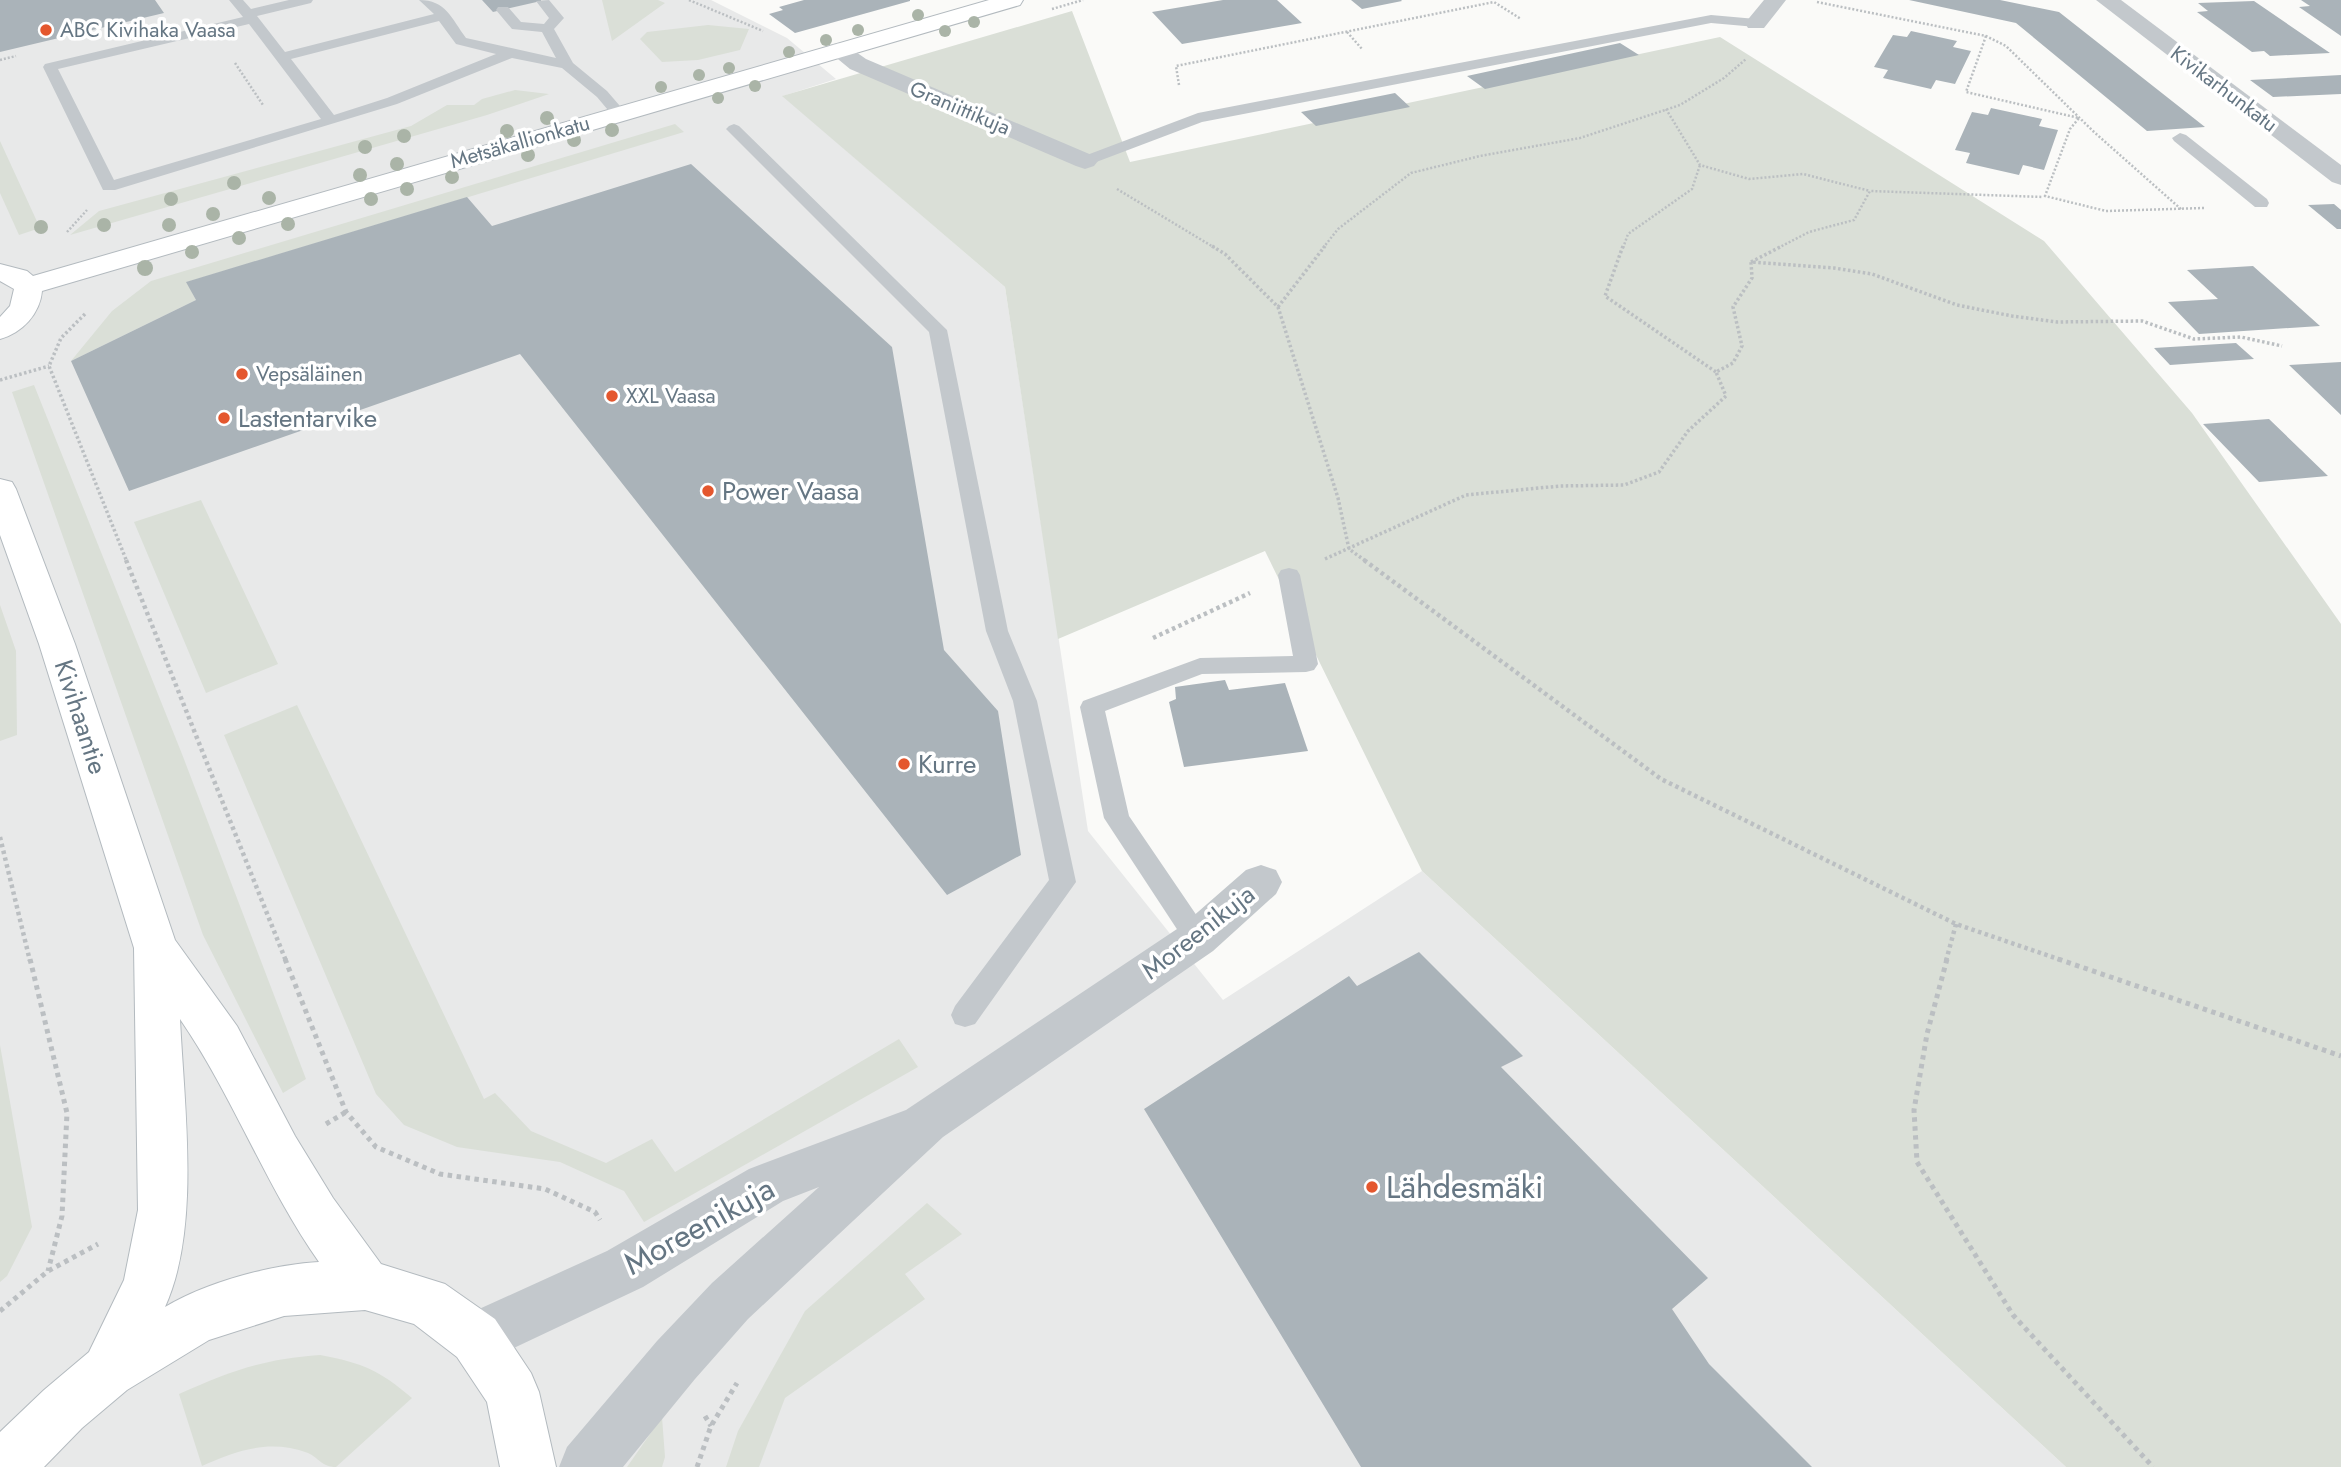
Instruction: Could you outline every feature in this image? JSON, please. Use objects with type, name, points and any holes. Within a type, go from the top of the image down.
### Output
[{"type":"main road","name":"Metsäkallionkatu","points":[[28,286],[1012,0]]},
{"type":"main road","points":[[0,272],[17,277],[28,286],[29,298],[22,312],[0,330]]},
{"type":"main road","name":"Kivihaantie","points":[[0,489],[57,644],[156,948],[163,1210],[149,1284],[108,1371]]},
{"type":"main road","name":"Kivihaantie","points":[[156,948],[221,1040],[278,1152],[315,1215],[365,1286]]},
{"type":"main road","points":[[10,1459],[108,1371],[196,1318],[284,1290],[365,1286],[427,1302],[476,1338],[512,1391],[528,1467]]},
{"type":"street","points":[[1756,23],[1775,0]]},
{"type":"street","name":"Kivikarhunkatu","points":[[2107,0],[2341,177]]},
{"type":"street","name":"Graniittikuja","points":[[838,50],[858,64],[1085,161]]},
{"type":"street","name":"Moreenikuja","points":[[587,1467],[676,1360],[730,1301],[926,1122],[1198,937],[1261,882]]},
{"type":"street","name":"Moreenikuja","points":[[476,1338],[625,1269],[766,1185],[926,1122]]},
{"type":"lane","points":[[236,0],[331,121]]},
{"type":"lane","points":[[306,0],[211,29],[50,67],[108,187],[392,101],[511,53]]},
{"type":"lane","points":[[426,0],[461,41],[567,65]]},
{"type":"lane","points":[[503,10],[517,26],[547,28],[557,18],[543,1]]},
{"type":"lane","points":[[282,57],[442,16]]},
{"type":"lane","points":[[1085,161],[1198,118],[1711,19],[1756,23]]},
{"type":"lane","points":[[547,28],[567,65],[602,94],[618,113]]},
{"type":"lane","points":[[734,129],[938,330],[997,631],[1025,701],[1063,883],[965,1015]]},
{"type":"lane","points":[[2180,138],[2261,203]]},
{"type":"lane","points":[[1198,937],[1117,818],[1092,707],[1200,666],[1306,664],[1289,575]]},
{"type":"path","points":[[689,0],[764,32]]},
{"type":"path","points":[[1806,0],[1986,36],[2006,46],[2079,118],[2182,210]]},
{"type":"path","points":[[1198,118],[1181,100],[1176,66],[1493,1],[1566,48]]},
{"type":"path","points":[[211,29],[284,135]]},
{"type":"path","points":[[1986,36],[1965,92],[2079,118]]},
{"type":"path","points":[[1278,307],[1338,229],[1411,173],[1480,156],[1580,138],[1680,105],[1724,78],[1750,55]]},
{"type":"path","points":[[1666,109],[1700,166],[1749,179],[1803,173],[1870,191],[2043,197]]},
{"type":"path","points":[[2079,118],[2070,129],[2045,196],[2106,211],[2182,210],[2261,203]]},
{"type":"path","points":[[1085,161],[1119,190],[1225,254],[1278,307],[1338,498],[1349,549],[1661,779],[1956,924],[2341,1056]]},
{"type":"path","points":[[1146,641],[1466,495],[1560,486],[1624,485],[1660,472],[1688,431],[1726,396],[1716,372],[1605,296],[1628,234],[1692,189],[1700,166]]},
{"type":"path","points":[[65,234],[108,187]]},
{"type":"path","points":[[1751,262],[1809,232],[1854,220],[1870,191]]},
{"type":"path","points":[[118,259],[132,281],[90,307],[61,338],[49,366],[346,1112]]},
{"type":"path","points":[[1716,372],[1733,363],[1742,346],[1733,307],[1752,278],[1751,262]]},
{"type":"path","points":[[1751,262],[1834,268],[1872,274],[1957,305],[2012,316],[2057,322],[2142,321],[2194,340],[2241,337],[2282,346]]},
{"type":"path","points":[[0,380],[49,366]]},
{"type":"path","points":[[0,837],[67,1114],[62,1216],[48,1271]]},
{"type":"path","points":[[1956,924],[1927,1034],[1914,1110],[1917,1162],[2013,1315],[2153,1467]]},
{"type":"path","points":[[697,1467],[711,1426],[740,1378]]},
{"type":"shaded area","points":[[0,0],[711,0],[787,38],[836,79],[783,96],[1005,287],[1088,831],[1223,1000],[1422,871],[2066,1467],[0,1467]]},
{"type":"shaded area","points":[[602,0],[658,0],[665,3],[612,41]]},
{"type":"shaded area","points":[[1072,11],[1130,162],[1720,37],[2044,241],[2192,413],[2341,624],[2341,1467],[2066,1467],[1422,871],[1265,551],[1058,639],[1005,287],[782,96]]},
{"type":"shaded area","points":[[708,25],[749,29],[740,50],[698,60],[662,62],[640,39],[647,32]]},
{"type":"shaded area","points":[[515,90],[549,94],[487,115],[70,235],[99,211],[411,126],[447,105],[474,105],[482,99]]},
{"type":"shaded area","points":[[675,124],[684,132],[187,282],[196,300],[71,361],[112,311],[151,281]]},
{"type":"shaded area","points":[[0,141],[40,228],[19,235],[0,193]]},
{"type":"shaded area","points":[[34,385],[182,754],[306,1079],[283,1093],[203,935],[12,392]]},
{"type":"shaded area","points":[[201,500],[278,664],[206,693],[134,522]]},
{"type":"shaded area","points":[[0,605],[16,651],[17,735],[0,741]]},
{"type":"shaded area","points":[[297,705],[484,1099],[495,1093],[531,1131],[606,1163],[652,1139],[675,1172],[899,1039],[918,1067],[644,1222],[624,1191],[560,1162],[457,1147],[404,1125],[376,1094],[224,735]]},
{"type":"shaded area","points":[[0,1045],[32,1227],[7,1276],[0,1282]]},
{"type":"shaded area","points":[[927,1203],[962,1234],[905,1274],[925,1299],[785,1398],[759,1467],[726,1467],[738,1431],[805,1311]]},
{"type":"shaded area","points":[[320,1355],[370,1369],[412,1398],[336,1467],[324,1464],[308,1453],[280,1447],[241,1451],[202,1466],[179,1394],[248,1367]]},
{"type":"shaded area","points":[[662,1417],[665,1457],[662,1467],[627,1467]]},
{"type":"building","name":"ABC Kivihaka Vaasa","points":[[0,0],[155,0],[164,13],[0,52]]},
{"type":"building","points":[[482,0],[541,0],[541,1],[493,12]]},
{"type":"building","points":[[804,0],[910,1],[795,33],[769,14],[783,10],[779,7]]},
{"type":"building","points":[[1223,0],[1277,0],[1302,23],[1182,44],[1152,12]]},
{"type":"building","points":[[1351,0],[1401,0],[1402,1],[1362,9]]},
{"type":"building","points":[[1909,0],[2000,0],[2059,12],[2205,127],[2147,131],[2016,23]]},
{"type":"building","points":[[2301,0],[2341,0],[2341,36],[2299,7],[2310,6]]},
{"type":"building","points":[[2254,1],[2330,53],[2270,56],[2264,51],[2252,52],[2197,12],[2208,11],[2198,3]]},
{"type":"building","points":[[1911,31],[1957,41],[1953,47],[1971,51],[1955,84],[1936,80],[1931,89],[1883,78],[1888,70],[1874,67],[1893,35],[1907,37]]},
{"type":"building","points":[[1620,43],[1639,55],[1485,89],[1467,76]]},
{"type":"building","points":[[2341,75],[2341,94],[2273,97],[2250,80]]},
{"type":"building","points":[[1395,93],[1410,107],[1316,126],[1301,112]]},
{"type":"building","points":[[1991,108],[2042,119],[2039,126],[2058,130],[2044,170],[2023,165],[2019,175],[1966,163],[1970,153],[1955,150],[1972,112],[1988,115]]},
{"type":"building","points":[[691,164],[892,347],[944,650],[998,711],[1021,855],[947,895],[520,354],[129,491],[71,361],[196,300],[186,282],[467,197],[492,226]]},
{"type":"building","points":[[2334,204],[2341,210],[2341,229],[2337,229],[2308,205]]},
{"type":"building","points":[[2253,266],[2320,326],[2199,334],[2168,302],[2218,299],[2187,270]]},
{"type":"building","points":[[2236,343],[2254,359],[2170,365],[2154,348]]},
{"type":"building","points":[[2341,362],[2341,415],[2289,365]]},
{"type":"building","points":[[2269,419],[2328,476],[2259,482],[2203,424]]},
{"type":"building","points":[[1225,680],[1229,690],[1285,683],[1308,751],[1184,767],[1169,702],[1176,699],[1175,687]]},
{"type":"building","points":[[1419,952],[1523,1056],[1501,1067],[1708,1278],[1672,1309],[1709,1364],[1812,1467],[1361,1467],[1144,1109],[1349,976],[1357,986]]},
{"type":"place","name":"ABC Kivihaka Vaasa","points":[[46,30]]},
{"type":"place","name":"Vepsäläinen","points":[[242,374]]},
{"type":"place","name":"XXL Vaasa","points":[[612,396]]},
{"type":"place","name":"Lastentarvike","points":[[224,418]]},
{"type":"place","name":"Power Vaasa","points":[[708,491]]},
{"type":"place","name":"Kurre","points":[[904,764]]},
{"type":"place","name":"Lähdesmäki","points":[[1372,1187]]}]
